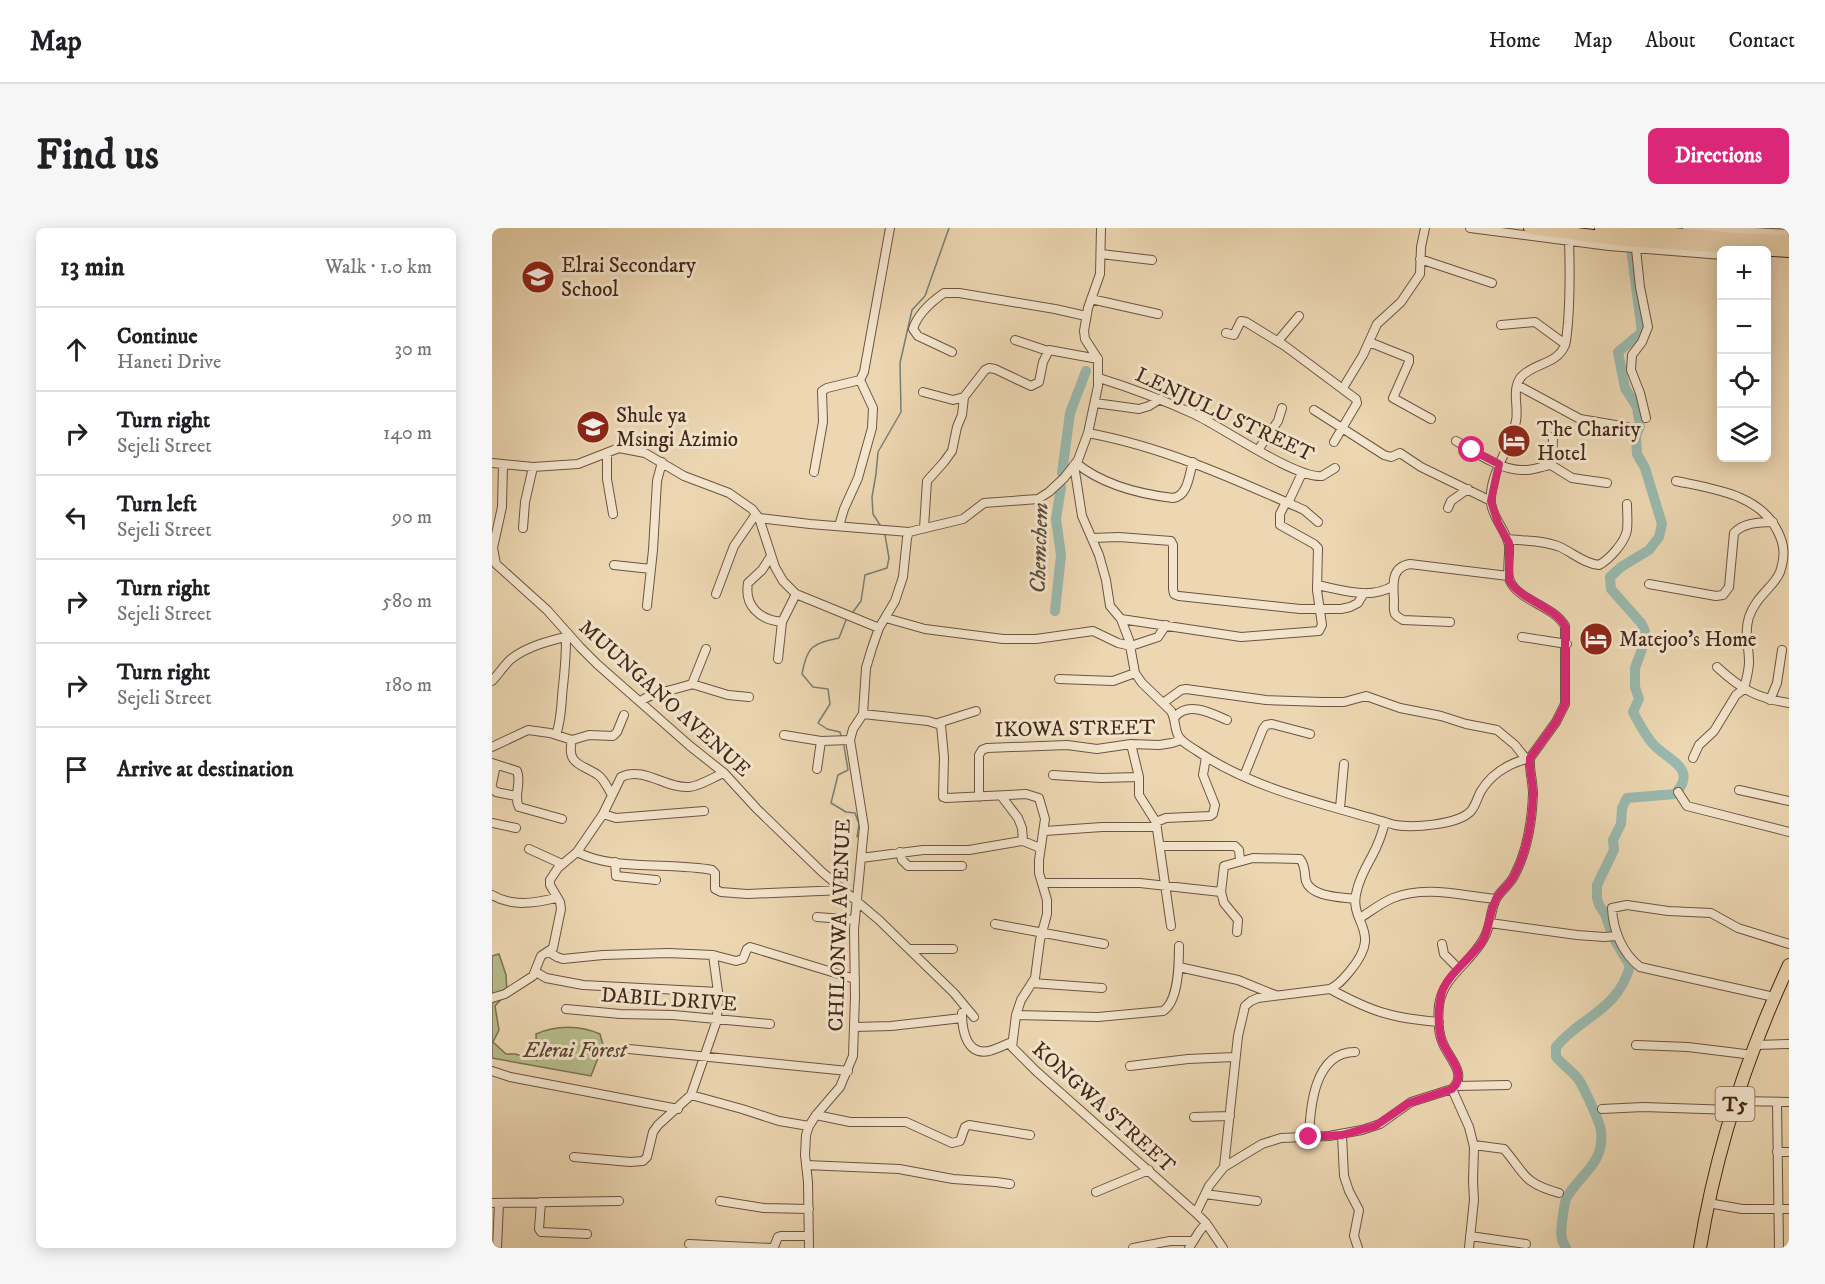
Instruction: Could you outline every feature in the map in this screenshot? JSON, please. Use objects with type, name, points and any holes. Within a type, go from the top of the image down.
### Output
[{"type":"highway","points":[[1530,228],[1624,236]]},
{"type":"highway","points":[[1601,228],[1639,243],[1717,248]]},
{"type":"highway","points":[[1639,243],[1789,241]]},
{"type":"highway","points":[[1771,251],[1789,250]]},
{"type":"highway","name":"T5","points":[[1700,1248],[1708,1203],[1735,1106],[1774,997],[1789,965]]},
{"type":"street","points":[[814,472],[823,422],[822,391],[860,380],[864,372],[890,228]]},
{"type":"street","points":[[757,516],[909,532],[953,523],[963,519],[984,503],[1038,499],[1049,492],[1082,453],[1095,403],[1099,378],[1098,359],[1085,337],[1086,316],[1100,274],[1101,228]]},
{"type":"street","points":[[1343,388],[1377,324],[1394,310],[1417,278],[1425,228]]},
{"type":"street","points":[[1470,228],[1609,246],[1639,243],[1717,254]]},
{"type":"street","points":[[1690,228],[1789,234]]},
{"type":"street","points":[[1075,464],[1080,509],[1106,580],[1109,602],[1121,619],[1131,646],[1135,673],[1142,684],[1163,703],[1174,717],[1181,740],[1206,757],[1244,776],[1278,789],[1385,822],[1410,826],[1461,818],[1473,809],[1486,784],[1497,772],[1528,758],[1563,710],[1566,696],[1566,629],[1562,620],[1511,584],[1508,576],[1510,556],[1507,539],[1498,523],[1491,501],[1499,464],[1516,420],[1517,385],[1524,374],[1557,356],[1565,344],[1570,294],[1569,241]]},
{"type":"street","points":[[1639,243],[1640,287],[1648,327],[1642,342],[1632,355],[1631,370],[1646,418]]},
{"type":"street","points":[[1101,254],[1152,260]]},
{"type":"street","points":[[1420,259],[1491,283]]},
{"type":"street","points":[[952,352],[918,336],[914,329],[925,309],[944,293],[959,293],[1086,316]]},
{"type":"street","points":[[1091,299],[1158,314]]},
{"type":"street","points":[[1278,341],[1299,316]]},
{"type":"street","points":[[1226,333],[1234,335],[1241,321],[1244,321],[1278,341],[1358,401],[1334,442]]},
{"type":"street","points":[[1501,325],[1535,322],[1565,344]]},
{"type":"street","points":[[1015,340],[1048,351],[1055,350],[1098,359]]},
{"type":"street","points":[[1369,342],[1409,358],[1393,398],[1431,419]]},
{"type":"street","points":[[924,528],[926,483],[952,451],[962,415],[964,397],[987,368],[995,369],[1027,386],[1035,386],[1040,379],[1048,351]]},
{"type":"street","name":"LENJULU STREET","points":[[1099,378],[1160,399],[1197,416],[1302,473],[1322,477],[1335,468]]},
{"type":"street","points":[[839,526],[858,478],[872,428],[873,408],[860,380]]},
{"type":"street","points":[[1517,385],[1580,419],[1627,428]]},
{"type":"street","points":[[923,392],[953,400],[964,397]]},
{"type":"street","points":[[1095,403],[1139,409],[1146,408],[1160,399]]},
{"type":"street","points":[[1258,450],[1278,421],[1282,408]]},
{"type":"street","points":[[1314,410],[1384,455],[1391,456],[1400,453],[1421,467],[1491,501]]},
{"type":"street","points":[[1088,433],[1128,442],[1193,462],[1308,513],[1318,522]]},
{"type":"street","points":[[1552,465],[1553,437]]},
{"type":"street","points":[[1456,441],[1499,464],[1524,471],[1552,465],[1572,478],[1607,483]]},
{"type":"street","points":[[492,463],[532,467],[578,464],[618,448],[640,451],[684,476],[729,493],[742,501],[757,516],[771,556],[783,581],[796,594],[879,628]]},
{"type":"street","points":[[606,453],[607,479],[613,514]]},
{"type":"street","points":[[646,606],[657,481],[662,462]]},
{"type":"street","points":[[1075,464],[1109,483],[1173,498],[1184,492],[1193,462]]},
{"type":"street","points":[[492,575],[496,564],[493,548],[502,507],[503,464]]},
{"type":"street","points":[[523,528],[525,502],[532,467]]},
{"type":"street","points":[[1121,619],[1241,637],[1315,632],[1322,627],[1317,585],[1318,549],[1314,544],[1280,525],[1280,514],[1302,473]]},
{"type":"street","points":[[1676,481],[1732,495],[1759,508],[1773,522],[1783,543],[1785,554],[1778,575],[1760,596],[1748,620],[1746,633],[1749,661],[1744,689],[1736,695],[1714,731],[1699,745],[1693,758]]},
{"type":"street","points":[[1448,508],[1451,501],[1468,489]]},
{"type":"street","points":[[1507,539],[1560,547],[1592,564],[1599,565],[1611,555],[1625,537],[1627,504]]},
{"type":"street","points":[[716,594],[734,546],[757,516]]},
{"type":"street","points":[[1649,584],[1716,596],[1724,595],[1729,587],[1734,533],[1740,527],[1773,522]]},
{"type":"street","points":[[784,735],[820,741],[850,741],[853,729],[863,714],[866,668],[879,628],[895,601],[903,577],[909,532]]},
{"type":"street","points":[[1092,538],[1119,537],[1171,541],[1173,589],[1176,596],[1319,609],[1350,607],[1358,603],[1364,593]]},
{"type":"street","points":[[771,556],[762,570],[748,583],[747,596],[751,606],[762,617],[782,622]]},
{"type":"street","name":"MUUNGANO AVENUE","points":[[496,564],[547,610],[568,637],[724,773],[790,842],[831,881],[879,920],[954,993],[974,1017]]},
{"type":"street","points":[[1450,622],[1403,620],[1397,617],[1394,612],[1393,586],[1399,568],[1410,564],[1508,576]]},
{"type":"street","points":[[614,565],[651,569]]},
{"type":"street","points":[[1317,585],[1364,593],[1378,593],[1393,586]]},
{"type":"street","points":[[777,659],[782,622],[796,594]]},
{"type":"street","points":[[886,618],[925,629],[1003,639],[1036,639],[1093,631],[1118,643],[1131,646],[1158,637],[1166,625]]},
{"type":"street","points":[[492,681],[509,661],[525,651],[568,637],[562,718],[556,735]]},
{"type":"street","points":[[1522,637],[1567,644]]},
{"type":"street","points":[[692,684],[706,649]]},
{"type":"street","points":[[1770,700],[1777,683],[1782,650]]},
{"type":"street","points":[[1717,666],[1744,689],[1770,700],[1789,703]]},
{"type":"street","points":[[1059,679],[1113,681],[1135,673]]},
{"type":"street","points":[[640,702],[649,695],[670,692],[692,684],[728,695],[749,697]]},
{"type":"street","points":[[1163,703],[1186,689],[1266,700],[1344,702],[1366,696],[1400,708],[1497,730],[1528,758],[1533,794],[1526,839],[1514,877],[1496,899],[1483,941],[1443,989],[1439,1006],[1442,1041],[1458,1072],[1454,1088],[1474,1145],[1474,1200],[1469,1248]]},
{"type":"street","points":[[1174,717],[1182,710],[1194,709],[1227,720]]},
{"type":"street","points":[[863,714],[938,723],[976,711]]},
{"type":"street","points":[[492,747],[528,730],[572,740],[590,735],[613,736],[624,715]]},
{"type":"street","name":"KONGWA STREET","points":[[938,723],[942,728],[944,747],[943,797],[1026,795],[1037,796],[1042,804],[1045,831],[1038,865],[1048,904],[1037,969],[1016,1015],[1012,1042],[1014,1050],[1196,1213],[1206,1223],[1223,1248]]},
{"type":"street","points":[[1244,776],[1266,725],[1272,724],[1310,734]]},
{"type":"street","points":[[572,740],[570,753],[575,761],[582,768],[599,776],[612,795]]},
{"type":"street","name":"IKOWA STREET","points":[[979,796],[980,755],[982,750],[987,748],[1067,745],[1097,749],[1131,744],[1159,745],[1181,740]]},
{"type":"street","points":[[817,769],[820,741]]},
{"type":"street","name":"CHILONWA AVENUE","points":[[809,1248],[805,1146],[809,1126],[840,1087],[853,1056],[855,920],[864,827],[850,741]]},
{"type":"street","points":[[1131,744],[1139,777],[1138,792],[1157,825],[1171,926]]},
{"type":"street","points":[[1045,831],[1157,825],[1166,818],[1210,816],[1213,814],[1215,805],[1203,775],[1206,757]]},
{"type":"street","points":[[516,796],[496,792],[492,788],[494,764],[517,771],[519,782],[516,796],[519,807],[562,819]]},
{"type":"street","points":[[1340,808],[1344,764]]},
{"type":"street","points":[[492,998],[505,994],[536,972],[541,956],[553,948],[561,909],[560,902],[550,885],[552,874],[577,852],[603,814],[618,780],[626,774],[645,776],[688,787],[724,773]]},
{"type":"street","points":[[1053,775],[1101,778],[1139,777]]},
{"type":"street","points":[[1739,790],[1789,801]]},
{"type":"street","points":[[1678,792],[1687,806],[1789,832]]},
{"type":"street","points":[[1002,797],[1018,818],[1022,828],[1022,841]]},
{"type":"street","points":[[603,814],[616,818],[704,811]]},
{"type":"street","points":[[1224,1167],[1234,1057],[1246,1005],[1254,999],[1275,995],[1301,994],[1330,989],[1338,985],[1363,953],[1365,937],[1354,899],[1359,880],[1378,845],[1385,822]]},
{"type":"street","points":[[492,823],[516,828]]},
{"type":"street","points":[[861,858],[900,852],[969,850],[1022,841],[1040,848]]},
{"type":"street","points":[[1160,846],[1235,846],[1239,850],[1240,860]]},
{"type":"street","points":[[529,849],[562,864]]},
{"type":"street","points":[[577,852],[592,858],[615,862],[712,870],[715,873],[715,889],[720,892],[754,894],[843,890]]},
{"type":"street","points":[[900,852],[902,860],[908,866],[962,866]]},
{"type":"street","points":[[1238,932],[1238,920],[1224,903],[1221,892],[1224,866],[1240,860],[1300,859],[1311,889],[1320,893],[1354,899]]},
{"type":"street","points":[[615,862],[616,876],[656,880]]},
{"type":"street","points":[[1042,884],[1083,882],[1166,885],[1221,892]]},
{"type":"street","points":[[1360,918],[1392,898],[1418,891],[1496,899]]},
{"type":"street","points":[[492,895],[500,900],[517,904],[556,898]]},
{"type":"street","points":[[1774,997],[1640,967],[1629,956],[1616,936],[1612,908],[1627,905],[1668,911],[1711,913],[1738,928],[1789,944]]},
{"type":"street","points":[[817,917],[855,920]]},
{"type":"street","points":[[1490,923],[1521,929],[1600,937],[1616,936]]},
{"type":"street","points":[[995,924],[1104,944]]},
{"type":"street","points":[[1442,944],[1444,954],[1459,969]]},
{"type":"street","points":[[1016,1015],[1098,1017],[1163,1011],[1169,1006],[1179,968],[1179,946]]},
{"type":"street","points":[[549,952],[563,958],[636,953],[713,955],[741,961],[750,947],[855,979]]},
{"type":"street","points":[[909,949],[953,949]]},
{"type":"street","points":[[574,1157],[643,1161],[647,1157],[657,1125],[678,1109],[690,1095],[717,1020],[718,992],[713,955]]},
{"type":"street","points":[[1179,968],[1238,980],[1275,995]]},
{"type":"street","points":[[536,972],[546,978],[583,985],[718,992]]},
{"type":"street","points":[[1032,983],[1102,988]]},
{"type":"street","points":[[1330,989],[1365,1008],[1382,1014],[1407,1020],[1439,1022]]},
{"type":"street","points":[[962,1003],[962,1018],[967,1041],[971,1048],[976,1051],[990,1051],[1012,1042]]},
{"type":"street","name":"DABIL DRIVE","points":[[566,1009],[587,1012],[673,1015],[770,1024]]},
{"type":"street","points":[[855,1027],[891,1026],[962,1018]]},
{"type":"street","points":[[1636,1045],[1754,1050],[1789,1044]]},
{"type":"street","points":[[629,1049],[848,1071]]},
{"type":"street","points":[[1309,1137],[1311,1111],[1320,1076],[1339,1056],[1355,1052]]},
{"type":"street","points":[[1130,1066],[1188,1059],[1234,1057]]},
{"type":"street","points":[[492,1071],[510,1077],[678,1109]]},
{"type":"street","points":[[1196,1213],[1205,1194],[1224,1167],[1270,1140],[1342,1135],[1375,1126],[1409,1103],[1454,1088],[1507,1084]]},
{"type":"street","points":[[690,1095],[779,1121],[809,1126]]},
{"type":"street","points":[[1777,1102],[1779,1248]]},
{"type":"street","points":[[1602,1109],[1735,1106],[1789,1102]]},
{"type":"street","points":[[816,1115],[850,1122],[906,1122],[952,1143],[960,1141],[965,1127],[969,1125],[1030,1135]]},
{"type":"street","points":[[1194,1117],[1230,1116]]},
{"type":"street","points":[[1342,1135],[1344,1176],[1359,1212],[1354,1236],[1358,1248]]},
{"type":"street","points":[[1474,1145],[1504,1149],[1534,1185],[1559,1193]]},
{"type":"street","points":[[1777,1152],[1789,1152]]},
{"type":"street","points":[[806,1165],[899,1169],[953,1179],[1010,1184]]},
{"type":"street","points":[[1096,1192],[1149,1170]]},
{"type":"street","points":[[1205,1194],[1257,1201]]},
{"type":"street","points":[[497,1248],[496,1203],[619,1201]]},
{"type":"street","points":[[720,1201],[764,1208],[809,1209]]},
{"type":"street","points":[[541,1202],[539,1229],[541,1233],[587,1234]]},
{"type":"street","points":[[1708,1203],[1742,1209],[1789,1209]]},
{"type":"street","points":[[1133,1248],[1170,1242],[1191,1244],[1206,1223]]},
{"type":"street","points":[[689,1244],[771,1248],[781,1236],[809,1236]]},
{"type":"street","points":[[1470,1236],[1526,1244]]},
{"type":"green space","name":"Elerai Forest","points":[[499,954],[506,975],[507,993],[495,1006],[499,1030],[493,1042],[506,1054],[537,1060],[536,1034],[560,1028],[592,1031],[600,1034],[603,1045],[591,1076],[492,1058],[492,956]]},
{"type":"waterway","points":[[880,525],[873,514],[872,497],[878,452],[901,412],[900,363],[912,310],[925,296],[949,228]]},
{"type":"waterway","points":[[1566,1248],[1561,1232],[1566,1199],[1595,1161],[1599,1153],[1601,1131],[1595,1113],[1577,1077],[1556,1057],[1556,1047],[1607,1004],[1624,981],[1630,966],[1613,937],[1597,898],[1597,885],[1614,850],[1613,840],[1621,824],[1622,808],[1627,798],[1675,794],[1682,785],[1684,777],[1678,765],[1650,740],[1633,712],[1639,699],[1635,687],[1635,668],[1642,649],[1645,631],[1641,623],[1611,589],[1610,577],[1621,567],[1649,550],[1659,537],[1662,524],[1645,468],[1637,454],[1636,436],[1640,426],[1637,407],[1625,388],[1618,352],[1642,332],[1630,240]]},
{"type":"waterway","points":[[1062,473],[1070,413],[1086,371]]},
{"type":"waterway","name":"Chemchem","points":[[1055,611],[1061,555],[1056,519],[1061,487]]},
{"type":"waterway","points":[[853,612],[861,601],[865,575],[887,568],[889,558],[885,535]]},
{"type":"waterway","points":[[841,736],[840,732],[827,729],[818,723],[830,704],[828,689],[813,687],[802,674],[806,657],[812,648],[823,642],[839,638],[846,620]]},
{"type":"waterway","points":[[844,746],[848,770],[838,775],[831,803],[846,812],[855,813],[859,824],[857,837]]},
{"type":"place","name":"Elrai Secondary School","points":[[538,277]]},
{"type":"place","name":"Shule ya Msingi Azimio","points":[[593,427]]},
{"type":"place","name":"The Charity Hotel","points":[[1514,441]]},
{"type":"place","name":"Matejoo's Home","points":[[1596,639]]},
{"type":"route","points":[[1309,1137],[1342,1135],[1375,1126],[1409,1103],[1456,1086],[1458,1072],[1445,1049],[1440,1030],[1439,1006],[1442,993],[1446,984],[1483,941],[1496,899],[1519,867],[1533,794],[1530,758],[1556,722],[1565,704],[1567,644],[1565,626],[1562,620],[1511,584],[1508,576],[1509,543],[1498,523],[1491,501],[1493,483],[1499,464],[1472,450]]}]
